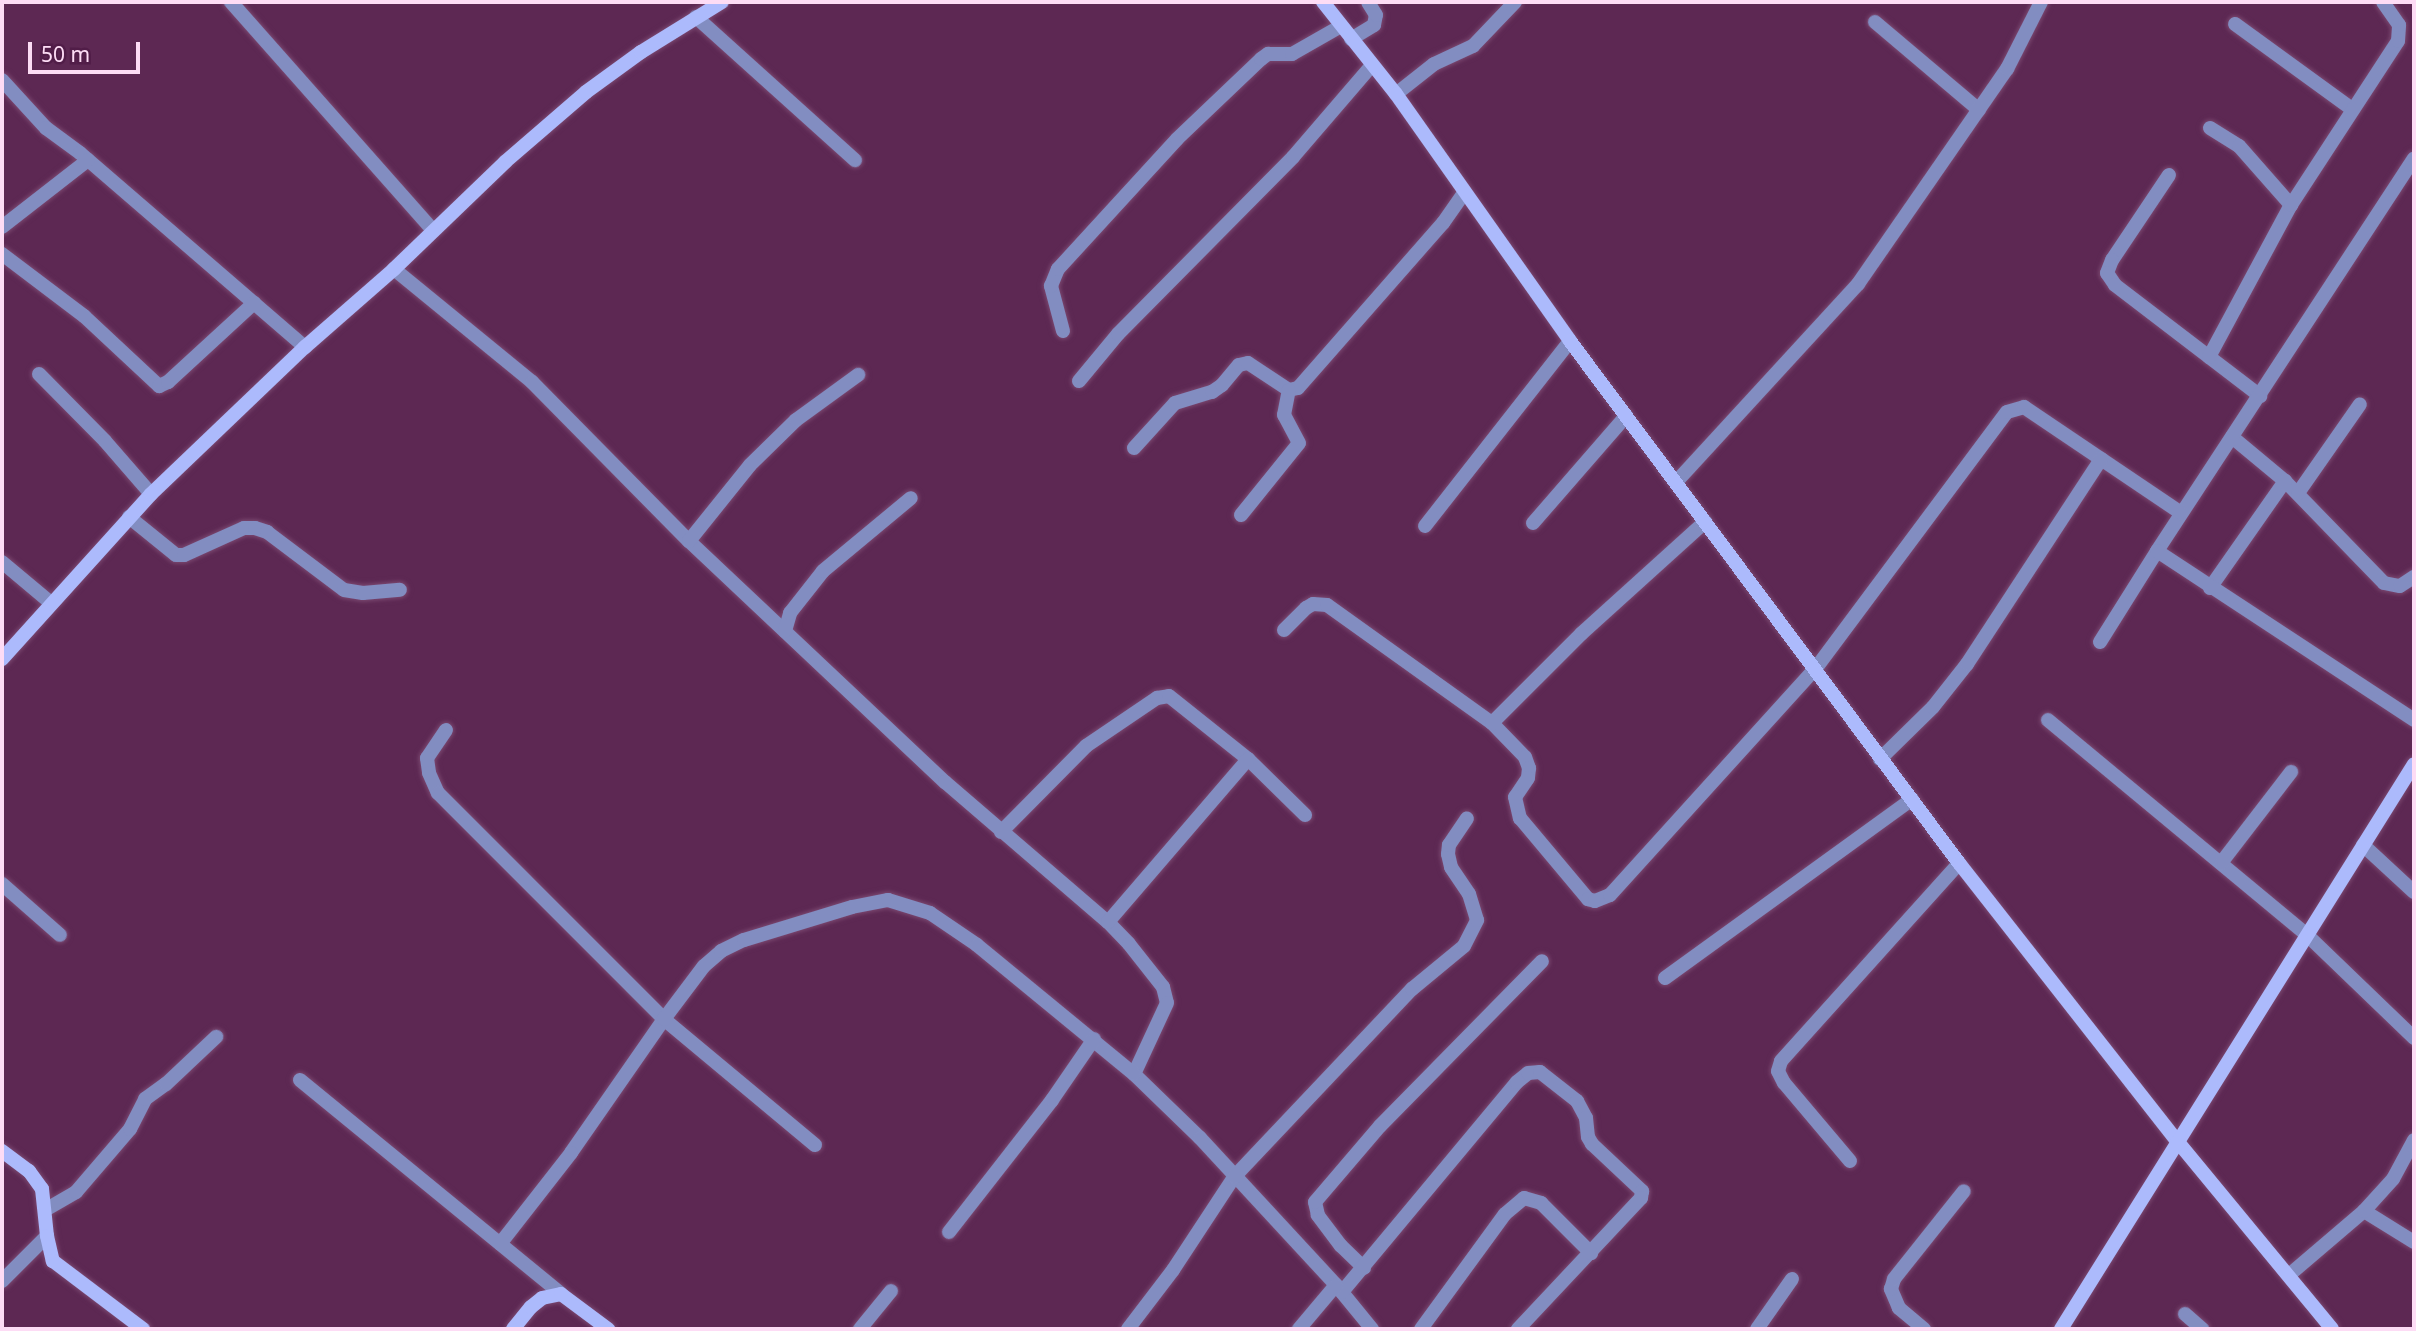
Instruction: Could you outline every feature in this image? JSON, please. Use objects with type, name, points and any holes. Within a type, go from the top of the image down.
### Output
[{"type":"street","points":[[231,2],[433,230]]},
{"type":"street","points":[[2,659],[129,517],[304,347],[394,269],[433,230],[586,92],[722,2]]},
{"type":"street","points":[[1323,2],[1396,94],[1570,341],[1959,863],[2178,1142],[2332,1329]]},
{"type":"street","points":[[1351,39],[1374,25],[1376,15],[1368,2]]},
{"type":"street","points":[[1396,94],[1434,64],[1474,46],[1515,2]]},
{"type":"street","points":[[1676,482],[1858,284],[2007,69],[2041,2]]},
{"type":"street","points":[[2209,357],[2291,205],[2398,41],[2399,25],[2383,2]]},
{"type":"street","points":[[696,18],[855,160]]},
{"type":"street","points":[[1875,22],[1979,110]]},
{"type":"street","points":[[2235,24],[2352,109]]},
{"type":"street","points":[[1063,331],[1051,286],[1058,269],[1177,139],[1261,59],[1268,54],[1292,54],[1341,26]]},
{"type":"street","points":[[1079,381],[1118,334],[1293,157],[1371,65]]},
{"type":"street","points":[[2,80],[46,128],[88,160],[304,347]]},
{"type":"street","points":[[2210,128],[2239,146],[2291,205]]},
{"type":"street","points":[[2100,642],[2181,513],[2414,159]]},
{"type":"street","points":[[2,227],[88,160]]},
{"type":"street","points":[[2169,175],[2112,260],[2107,273],[2115,285],[2260,396]]},
{"type":"street","points":[[1134,448],[1175,403],[1212,392],[1223,385],[1239,365],[1248,363],[1289,390],[1298,388],[1310,378],[1443,222],[1465,192]]},
{"type":"street","points":[[2,254],[84,316],[159,386],[168,382],[254,303]]},
{"type":"street","points":[[394,269],[532,382],[689,541],[1001,832],[1108,922],[1147,964],[1163,986],[1167,1003],[1134,1074]]},
{"type":"street","points":[[1425,526],[1570,341]]},
{"type":"street","points":[[39,374],[105,441],[151,495]]},
{"type":"street","points":[[689,541],[750,465],[796,420],[858,375]]},
{"type":"street","points":[[1241,515],[1299,443],[1284,415],[1289,390]]},
{"type":"street","points":[[2298,493],[2360,404]]},
{"type":"street","points":[[1284,630],[1306,608],[1313,604],[1327,605],[1492,723],[1525,757],[1529,768],[1528,778],[1515,797],[1520,818],[1588,899],[1595,901],[1610,895],[1816,668],[2007,412],[2024,407],[2181,513]]},
{"type":"street","points":[[1533,523],[1626,416]]},
{"type":"street","points":[[2232,437],[2298,493],[2384,583],[2400,586],[2414,577]]},
{"type":"street","points":[[1880,759],[1933,707],[1967,664],[2101,459]]},
{"type":"street","points":[[2210,588],[2285,481]]},
{"type":"street","points":[[785,631],[790,612],[824,570],[911,498]]},
{"type":"street","points":[[129,517],[176,555],[184,555],[244,527],[255,528],[267,532],[344,590],[363,593],[400,590]]},
{"type":"street","points":[[1492,723],[1582,633],[1706,522]]},
{"type":"street","points":[[2157,551],[2414,720]]},
{"type":"street","points":[[2,562],[51,603]]},
{"type":"street","points":[[1001,832],[1086,746],[1157,698],[1169,696],[1182,703],[1248,759],[1305,815]]},
{"type":"street","points":[[2048,720],[2306,934],[2414,1038]]},
{"type":"street","points":[[446,730],[427,758],[429,774],[438,793],[664,1018],[815,1145]]},
{"type":"street","points":[[1108,922],[1248,759]]},
{"type":"street","points":[[2061,1329],[2414,764]]},
{"type":"street","points":[[2221,863],[2291,772]]},
{"type":"street","points":[[1665,978],[1912,799]]},
{"type":"street","points":[[1128,1329],[1174,1269],[1234,1177],[1412,989],[1464,946],[1477,920],[1469,894],[1451,867],[1448,854],[1449,845],[1467,818]]},
{"type":"street","points":[[2363,845],[2414,892]]},
{"type":"street","points":[[1850,1161],[1784,1083],[1779,1071],[1781,1061],[1959,863]]},
{"type":"street","points":[[2,884],[60,935]]},
{"type":"street","points":[[500,1244],[571,1153],[664,1018],[704,966],[721,951],[744,940],[799,922],[888,900],[930,914],[977,945],[1156,1091],[1339,1289],[1372,1329]]},
{"type":"street","points":[[1364,1268],[1341,1246],[1318,1215],[1314,1208],[1315,1202],[1390,1116],[1542,961]]},
{"type":"street","points":[[45,1210],[76,1192],[130,1129],[145,1099],[166,1084],[216,1037]]},
{"type":"street","points":[[949,1232],[1052,1100],[1094,1039]]},
{"type":"street","points":[[1299,1329],[1364,1268],[1517,1082],[1535,1072],[1577,1101],[1586,1118],[1588,1137],[1592,1144],[1642,1191],[1637,1205],[1518,1329]]},
{"type":"street","points":[[300,1080],[561,1294],[608,1329]]},
{"type":"street","points":[[2289,1275],[2364,1211],[2393,1179],[2414,1140]]},
{"type":"street","points":[[2,1151],[36,1179],[46,1199],[47,1236],[53,1261],[143,1329]]},
{"type":"street","points":[[1924,1329],[1899,1308],[1891,1289],[1894,1279],[1964,1191]]},
{"type":"street","points":[[1421,1329],[1505,1214],[1524,1198],[1541,1203],[1591,1253]]},
{"type":"street","points":[[2364,1211],[2414,1242]]},
{"type":"street","points":[[2,1281],[47,1236]]},
{"type":"street","points":[[1757,1329],[1792,1279]]},
{"type":"street","points":[[860,1329],[891,1291]]},
{"type":"street","points":[[513,1329],[542,1298],[561,1294]]},
{"type":"street","points":[[2185,1314],[2202,1329]]}]
